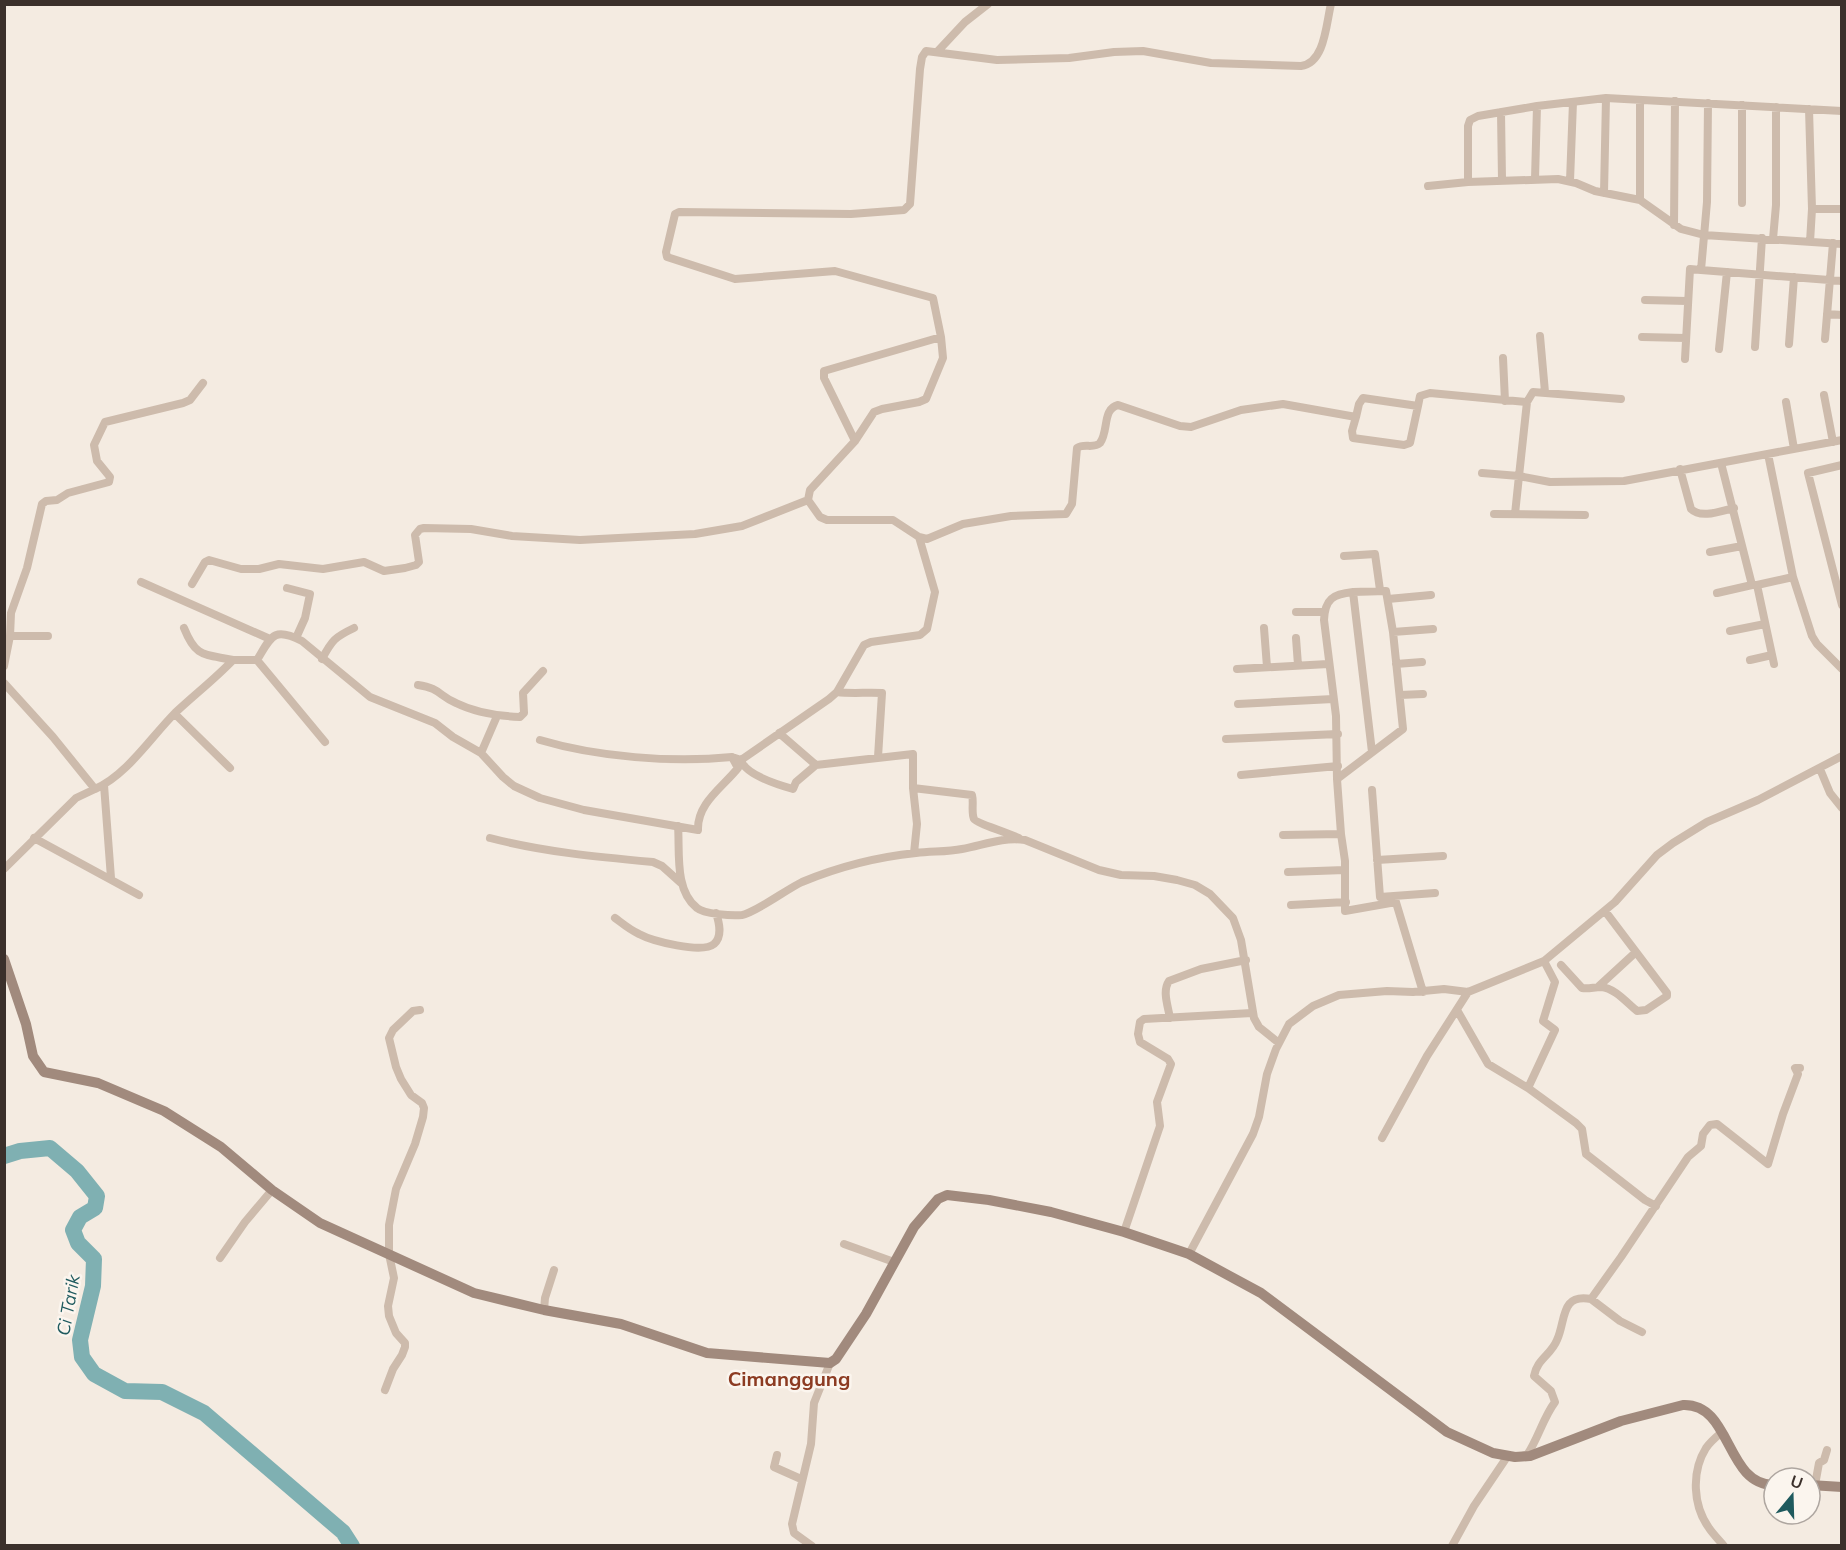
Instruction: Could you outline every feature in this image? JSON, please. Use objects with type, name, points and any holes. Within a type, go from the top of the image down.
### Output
[{"type":"street","points":[[937,51],[965,22],[988,4]]},
{"type":"street","points":[[1330,4],[1318,55],[1311,63],[1301,66],[1211,63],[1143,51],[1069,58],[997,60],[926,51],[922,57],[910,204],[904,210],[851,214],[679,212],[674,217],[666,252],[670,258],[735,279],[830,271],[929,296],[933,299],[943,358],[926,399],[877,410],[855,441],[810,490],[808,500],[820,517],[827,520],[893,520],[919,537],[927,539],[963,524],[1011,516],[1066,514],[1072,504],[1077,448],[1083,445],[1099,444],[1105,431],[1108,411],[1118,405],[1180,426],[1191,427],[1241,410],[1283,404],[1356,417]]},
{"type":"street","points":[[1604,193],[1606,98]]},
{"type":"street","points":[[1468,182],[1469,123],[1478,116],[1606,98],[1842,111]]},
{"type":"street","points":[[1640,100],[1640,200]]},
{"type":"street","points":[[1674,225],[1675,101]]},
{"type":"street","points":[[1570,182],[1573,102]]},
{"type":"street","points":[[1701,270],[1707,202],[1708,103]]},
{"type":"street","points":[[1742,105],[1742,203]]},
{"type":"street","points":[[1535,179],[1537,106]]},
{"type":"street","points":[[1773,239],[1776,204],[1776,107]]},
{"type":"street","points":[[1809,109],[1812,209],[1810,242]]},
{"type":"street","points":[[1501,112],[1502,180]]},
{"type":"street","points":[[1428,186],[1502,180],[1558,179],[1604,193],[1640,200],[1681,229],[1704,235],[1842,244]]},
{"type":"street","points":[[1812,209],[1842,209]]},
{"type":"street","points":[[1755,346],[1762,238]]},
{"type":"street","points":[[1825,339],[1833,243]]},
{"type":"street","points":[[1685,359],[1690,268],[1842,280]]},
{"type":"street","points":[[1719,349],[1726,272]]},
{"type":"street","points":[[1790,344],[1794,277]]},
{"type":"street","points":[[1645,300],[1688,301]]},
{"type":"street","points":[[1827,314],[1842,315]]},
{"type":"street","points":[[1540,336],[1545,392]]},
{"type":"street","points":[[855,441],[824,378],[824,371],[941,337]]},
{"type":"street","points":[[1642,337],[1686,338]]},
{"type":"street","points":[[1503,358],[1505,401]]},
{"type":"street","points":[[4,666],[10,636],[11,613],[27,568],[42,504],[46,501],[57,500],[68,493],[109,482],[110,477],[97,461],[94,445],[105,422],[183,403],[190,400],[203,383]]},
{"type":"street","points":[[1515,514],[1527,402],[1533,392],[1621,399]]},
{"type":"street","points":[[1418,406],[1362,398],[1352,432],[1353,438],[1404,445],[1410,443],[1418,406],[1420,396],[1430,393],[1527,402]]},
{"type":"street","points":[[1482,473],[1519,476],[1550,482],[1624,481],[1837,441],[1824,395]]},
{"type":"street","points":[[1785,402],[1794,449]]},
{"type":"street","points":[[1768,454],[1793,577],[1812,636],[1842,669]]},
{"type":"street","points":[[1721,463],[1765,624],[1773,664]]},
{"type":"street","points":[[1842,465],[1808,474],[1837,570],[1842,604]]},
{"type":"street","points":[[1680,469],[1690,509],[1694,512],[1702,514],[1734,508]]},
{"type":"street","points":[[192,585],[205,562],[209,560],[241,569],[279,564],[323,569],[364,562],[384,571],[405,568],[419,562],[415,535],[424,528],[471,529],[512,536],[580,540],[685,535],[742,526],[808,500]]},
{"type":"street","points":[[1494,514],[1585,515]]},
{"type":"street","points":[[741,760],[837,692],[864,645],[920,635],[930,626],[935,592],[919,537]]},
{"type":"street","points":[[1710,552],[1742,546]]},
{"type":"street","points":[[1344,556],[1375,554],[1380,590]]},
{"type":"street","points":[[1717,592],[1793,577]]},
{"type":"street","points":[[141,582],[270,639]]},
{"type":"street","points":[[287,588],[310,594],[305,618],[296,638]]},
{"type":"street","points":[[1337,779],[1403,729],[1393,632],[1386,591],[1336,595],[1329,601],[1324,612],[1328,664],[1338,734],[1337,779],[1346,870],[1345,911],[1435,892]]},
{"type":"street","points":[[1353,592],[1372,752]]},
{"type":"street","points":[[1388,598],[1431,595]]},
{"type":"street","points":[[1296,612],[1324,612]]},
{"type":"street","points":[[1730,631],[1765,624]]},
{"type":"street","points":[[184,627],[194,648],[199,652],[233,660],[256,660],[325,742]]},
{"type":"street","points":[[322,659],[336,637],[354,628]]},
{"type":"street","points":[[1264,628],[1267,667]]},
{"type":"street","points":[[1393,632],[1433,630]]},
{"type":"street","points":[[256,660],[270,639],[284,633],[296,638],[370,697],[435,723],[453,737],[481,753],[514,786],[540,798],[594,812],[698,830],[698,822],[709,798],[738,768],[732,757]]},
{"type":"street","points":[[10,636],[48,636]]},
{"type":"street","points":[[1296,638],[1298,665]]},
{"type":"street","points":[[1750,660],[1772,655]]},
{"type":"street","points":[[4,869],[76,798],[99,787],[118,774],[175,714],[233,660]]},
{"type":"street","points":[[1396,664],[1422,663]]},
{"type":"street","points":[[1237,669],[1328,664]]},
{"type":"street","points":[[418,685],[434,688],[457,704],[496,716],[522,717],[524,713],[523,693],[543,671]]},
{"type":"street","points":[[4,683],[99,787],[105,876]]},
{"type":"street","points":[[837,692],[882,693],[878,757]]},
{"type":"street","points":[[1400,695],[1423,694]]},
{"type":"street","points":[[1238,704],[1333,699]]},
{"type":"street","points":[[175,714],[230,768]]},
{"type":"street","points":[[481,753],[496,716]]},
{"type":"street","points":[[779,733],[816,765]]},
{"type":"street","points":[[1226,739],[1338,734]]},
{"type":"street","points":[[540,740],[562,746],[654,759],[706,760],[732,757],[741,760],[744,767],[755,774],[793,789],[795,782],[816,765],[913,754],[917,824],[914,853]]},
{"type":"street","points":[[1189,1254],[1253,1134],[1262,1108],[1267,1074],[1289,1024],[1313,1006],[1339,995],[1387,991],[1468,992],[1544,961],[1616,902],[1657,855],[1673,843],[1707,822],[1758,800],[1842,756]]},
{"type":"street","points":[[1241,775],[1338,766]]},
{"type":"street","points":[[1820,769],[1830,793],[1842,808]]},
{"type":"street","points":[[914,788],[972,795],[974,820],[978,824],[1002,830],[1099,870],[1121,875],[1154,876],[1195,885],[1210,894],[1233,918],[1241,940],[1246,960],[1252,1013],[1259,1027],[1279,1043]]},
{"type":"street","points":[[1372,790],[1380,897],[1395,899]]},
{"type":"street","points":[[678,826],[681,883]]},
{"type":"street","points":[[1283,835],[1341,834]]},
{"type":"street","points":[[34,838],[140,895]]},
{"type":"street","points":[[490,838],[519,846],[592,858],[653,862],[662,866],[681,883],[698,909],[743,915],[799,883],[860,862],[914,853],[962,849],[996,840],[1025,840]]},
{"type":"street","points":[[1377,860],[1443,856]]},
{"type":"street","points":[[1288,872],[1346,870]]},
{"type":"street","points":[[1395,899],[1423,992]]},
{"type":"street","points":[[1291,905],[1346,902]]},
{"type":"street","points":[[1599,987],[1616,993],[1640,1011],[1646,1010],[1667,996],[1605,911]]},
{"type":"street","points":[[615,918],[646,938],[702,948],[714,944],[717,940],[720,925],[716,913]]},
{"type":"street","points":[[1561,964],[1582,988],[1593,989],[1599,987],[1636,952]]},
{"type":"street","points":[[4,959],[26,1024],[33,1056],[44,1072],[98,1083],[164,1111],[221,1147],[272,1190],[320,1224],[474,1293],[543,1310],[621,1324],[708,1353],[830,1363]]},
{"type":"street","points":[[1170,1018],[1166,992],[1166,984],[1169,981],[1201,969],[1246,960]]},
{"type":"street","points":[[1528,1088],[1555,1030],[1543,1021],[1555,982],[1544,961]]},
{"type":"street","points":[[1382,1138],[1427,1056],[1468,992]]},
{"type":"street","points":[[385,1389],[405,1347],[405,1343],[396,1333],[389,1316],[388,1306],[394,1278],[389,1254],[389,1225],[396,1189],[415,1144],[424,1108],[422,1103],[411,1095],[401,1079],[389,1038],[393,1030],[413,1011],[420,1010]]},
{"type":"street","points":[[1457,1010],[1488,1064],[1528,1088],[1582,1129],[1586,1142],[1586,1154],[1656,1206]]},
{"type":"street","points":[[1124,1232],[1160,1126],[1157,1102],[1171,1064],[1168,1059],[1140,1042],[1139,1025],[1144,1019],[1252,1013]]},
{"type":"street","points":[[1591,1299],[1688,1157],[1701,1146],[1703,1134],[1710,1125],[1717,1124],[1768,1164],[1798,1074],[1795,1068],[1800,1068]]},
{"type":"street","points":[[220,1258],[244,1222],[272,1190]]},
{"type":"street","points":[[812,1545],[794,1533],[792,1529],[801,1479],[811,1443],[814,1402],[830,1363],[836,1359],[866,1314],[914,1227],[938,1199],[948,1195],[1051,1212],[1124,1232],[1189,1254],[1262,1293],[1447,1432],[1480,1449],[1511,1457],[1530,1456],[1621,1421],[1690,1405],[1703,1409],[1722,1432],[1749,1476],[1762,1483]]},
{"type":"street","points":[[844,1244],[894,1262]]},
{"type":"street","points":[[543,1310],[544,1298],[554,1270]]},
{"type":"street","points":[[1452,1545],[1474,1506],[1511,1457],[1527,1455],[1555,1402],[1551,1392],[1534,1376],[1536,1367],[1557,1341],[1565,1309],[1575,1298],[1591,1299],[1620,1321],[1642,1332]]},
{"type":"street","points":[[1722,1432],[1707,1446],[1703,1454],[1698,1467],[1695,1490],[1708,1528],[1724,1545]]},
{"type":"street","points":[[1818,1466],[1824,1460],[1827,1450]]},
{"type":"street","points":[[777,1455],[774,1467],[801,1479]]},
{"type":"street","points":[[1822,1486],[1842,1487]]},
{"type":"waterway","name":"Ci Tarik","points":[[4,1156],[20,1151],[50,1148],[77,1171],[97,1196],[95,1208],[80,1217],[73,1230],[78,1243],[94,1259],[93,1286],[80,1340],[82,1357],[94,1374],[125,1391],[162,1392],[204,1413],[343,1532],[352,1546]]},
{"type":"district","name":"Cimanggung","points":[[789,1378]]}]
